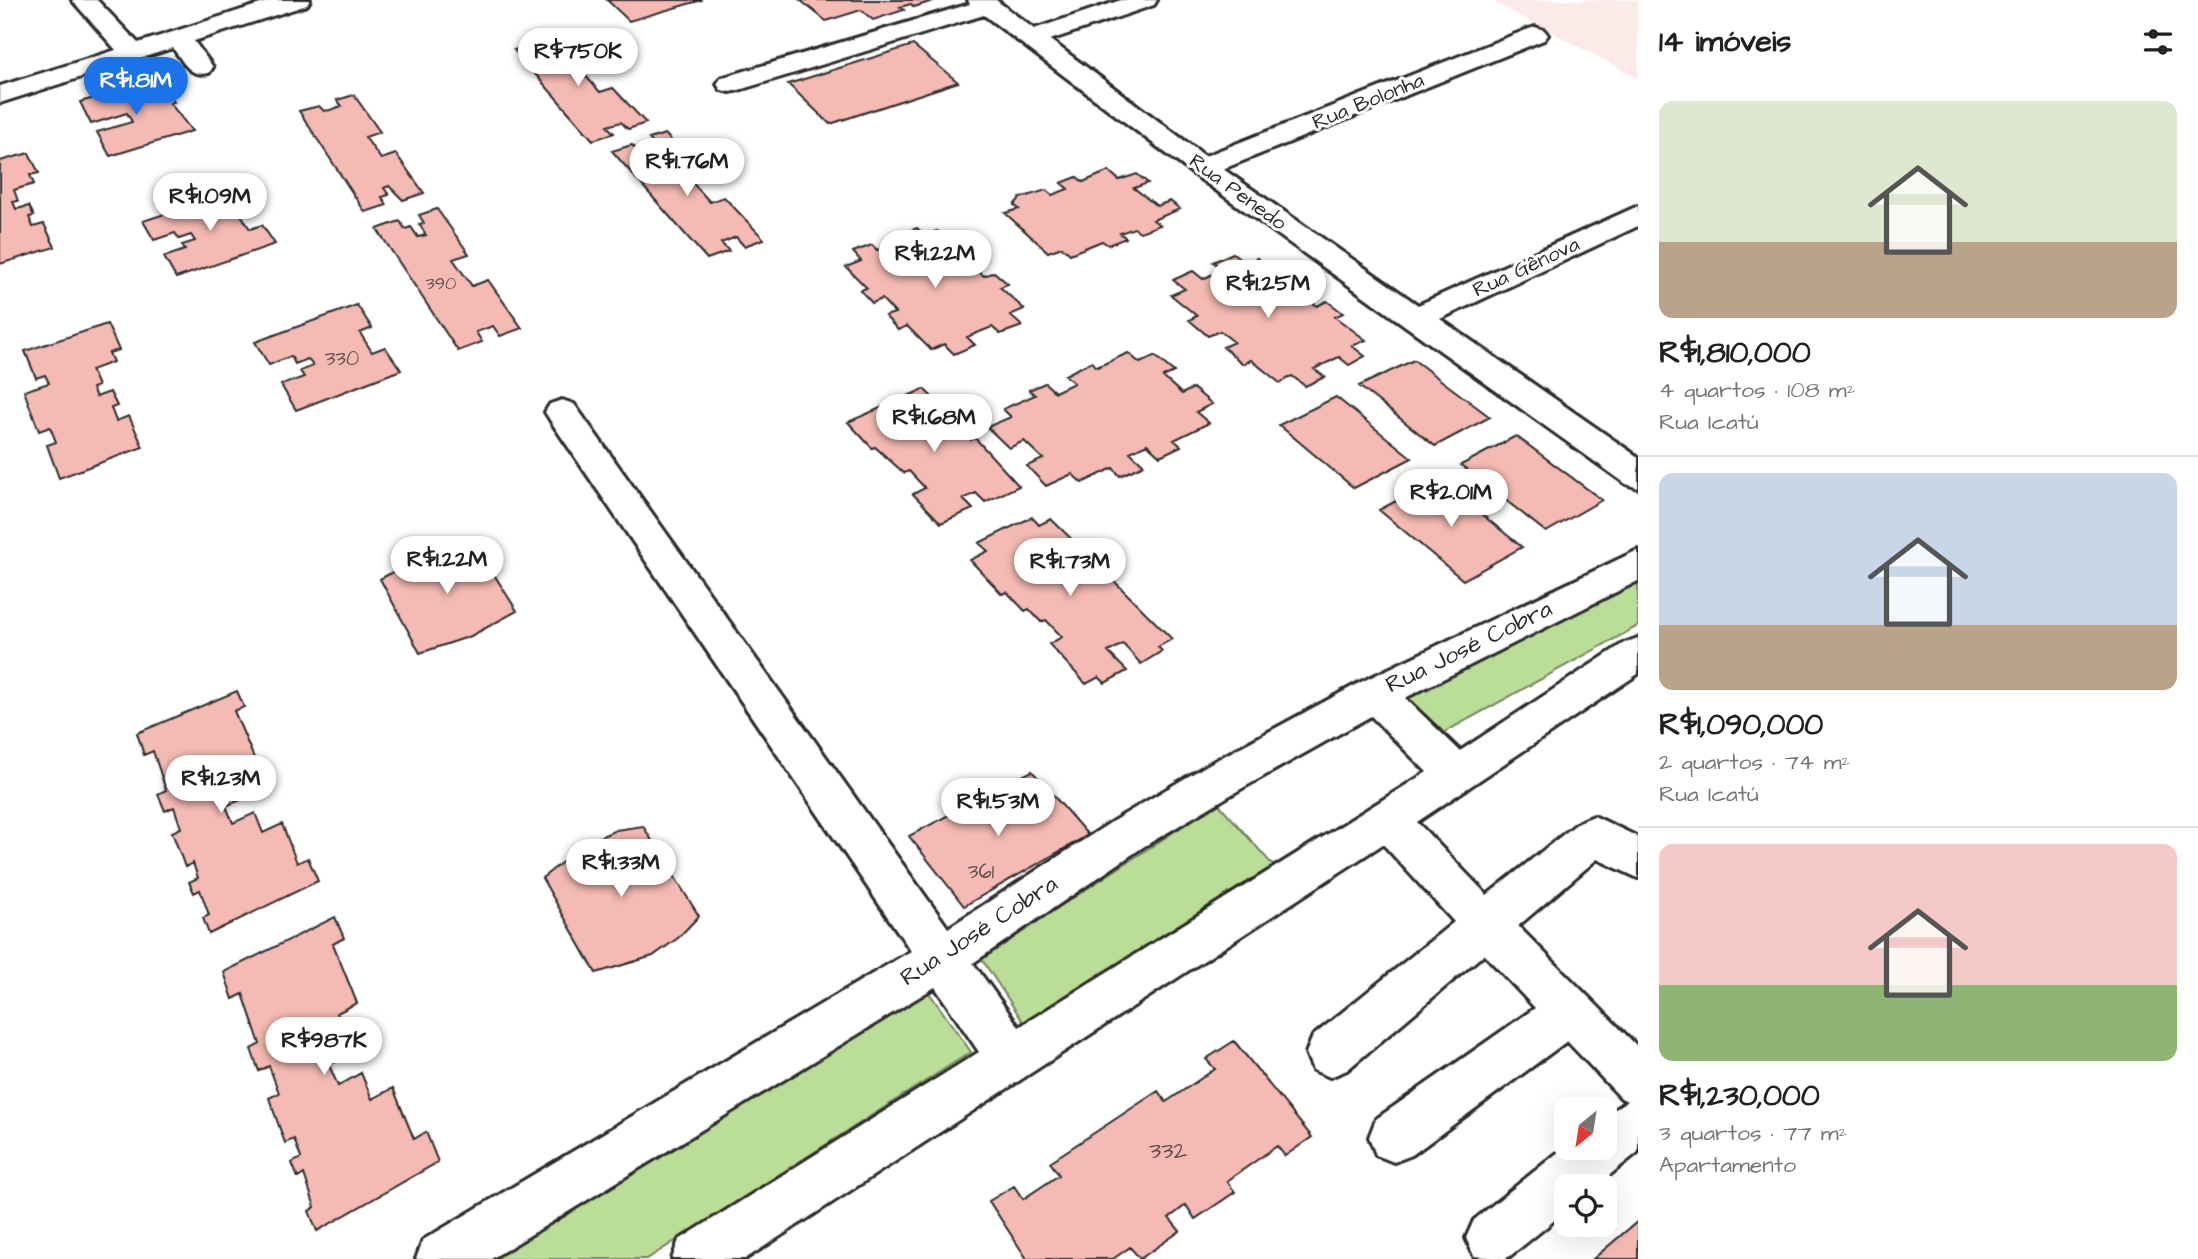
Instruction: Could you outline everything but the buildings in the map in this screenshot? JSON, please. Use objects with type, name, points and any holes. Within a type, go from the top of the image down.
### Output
[{"type":"street","points":[[84,0],[131,51]]},
{"type":"street","points":[[0,95],[131,51],[298,0]]},
{"type":"street","points":[[1029,39],[1145,0]]},
{"type":"street","points":[[730,83],[984,3]]},
{"type":"street","name":"Rua Penedo","points":[[984,3],[1202,167],[1638,475]]},
{"type":"street","name":"Rua Bolonha","points":[[1202,167],[1535,35]]},
{"type":"street","points":[[178,38],[200,67]]},
{"type":"street","name":"Rua Gênova","points":[[1415,319],[1638,215]]},
{"type":"street","points":[[562,412],[1012,1057]]},
{"type":"street","name":"Rua José Cobra","points":[[442,1259],[943,957],[1128,834],[1375,694],[1638,564]]},
{"type":"street","points":[[698,1259],[1457,775],[1638,654]]},
{"type":"street","points":[[1375,694],[1457,775]]},
{"type":"street","points":[[1387,818],[1485,924],[1638,1081]]},
{"type":"street","points":[[1330,1053],[1594,835],[1638,859]]},
{"type":"street","points":[[1394,1137],[1570,1011]]},
{"type":"street","points":[[1617,1138],[1638,1121]]},
{"type":"street","points":[[1492,1238],[1589,1160]]},
{"type":"shaded area","points":[[1490,0],[1638,0],[1638,78]]},
{"type":"green space","points":[[1638,576],[1638,626],[1443,733],[1405,700],[1514,637]]},
{"type":"green space","points":[[1218,803],[1278,871],[1032,1035],[981,958]]},
{"type":"green space","points":[[923,984],[971,1052],[647,1259],[475,1259]]}]
